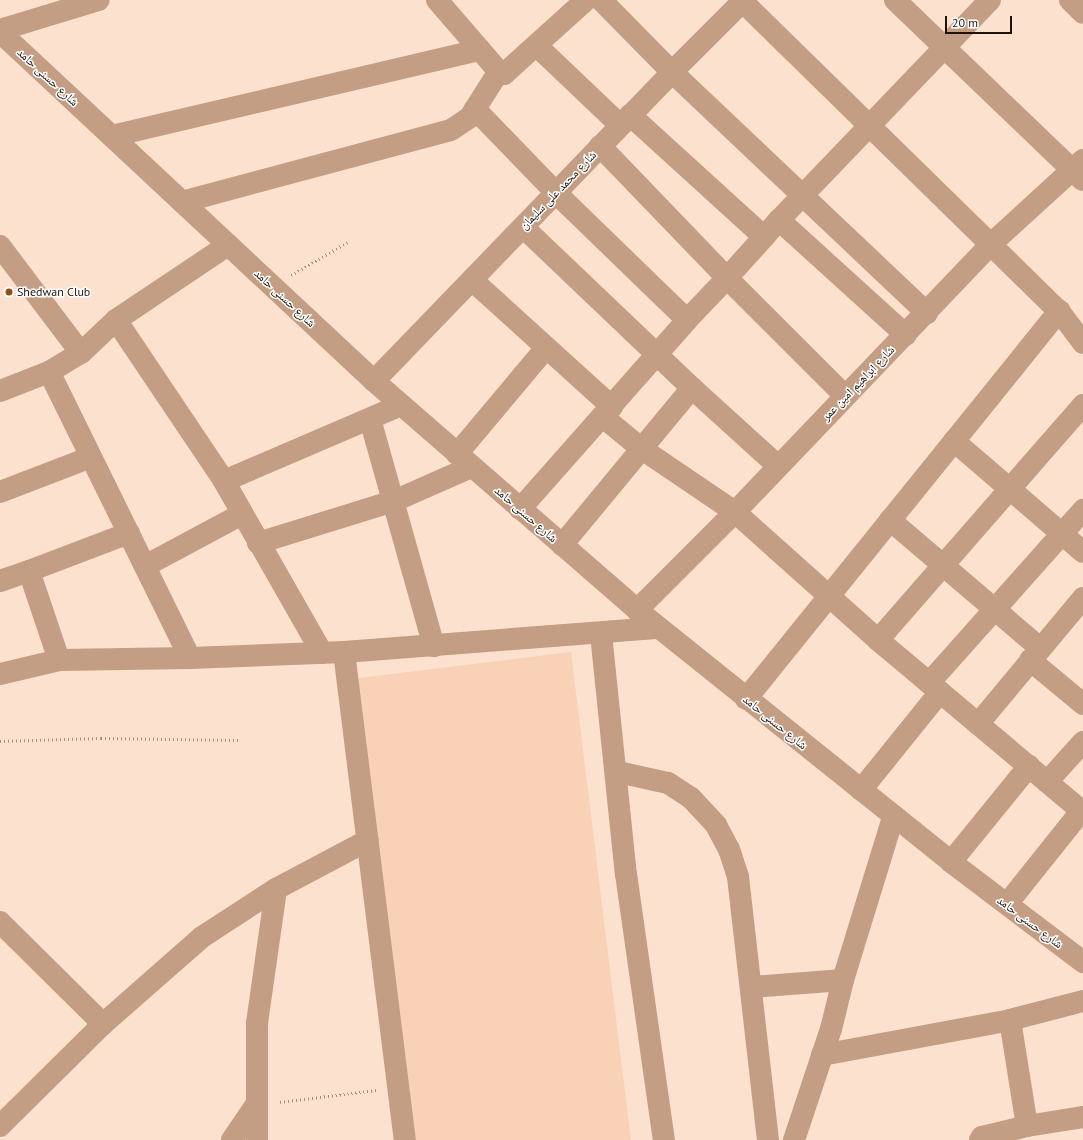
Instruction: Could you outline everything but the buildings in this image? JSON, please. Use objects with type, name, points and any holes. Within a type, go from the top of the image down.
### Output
[{"type":"street","points":[[0,31],[99,0]]},
{"type":"street","points":[[437,0],[499,72],[508,73],[586,0]]},
{"type":"street","points":[[601,0],[672,72],[927,313]]},
{"type":"street","points":[[895,0],[943,47],[1080,170]]},
{"type":"street","points":[[520,509],[658,355],[687,320],[802,195],[943,47],[990,0]]},
{"type":"street","points":[[1070,0],[1083,13]]},
{"type":"street","points":[[743,1],[1059,311],[1083,343]]},
{"type":"street","name":"شارع محمد على سليمان","points":[[374,381],[625,120],[743,1]]},
{"type":"street","name":"شارع حسنى حامد","points":[[0,31],[374,381],[637,610],[893,817],[1083,962]]},
{"type":"street","points":[[537,46],[764,237]]},
{"type":"street","points":[[112,136],[480,50]]},
{"type":"street","points":[[182,202],[451,130],[463,123],[476,109],[499,72]]},
{"type":"street","points":[[476,109],[556,193],[687,320]]},
{"type":"street","points":[[600,146],[727,278],[845,396]]},
{"type":"street","name":"شارع ابراهيم امين عمر","points":[[637,610],[906,335],[991,244],[1080,170]]},
{"type":"street","points":[[779,220],[906,335]]},
{"type":"street","points":[[523,227],[692,388],[778,466]]},
{"type":"street","points":[[0,391],[49,372],[81,353],[116,320],[228,245]]},
{"type":"street","points":[[0,246],[81,353]]},
{"type":"street","points":[[472,280],[546,348],[642,449],[734,512],[878,640],[1082,811],[1007,904]]},
{"type":"street","points":[[746,699],[1059,311]]},
{"type":"street","points":[[116,320],[224,481],[322,653]]},
{"type":"street","points":[[258,543],[394,500],[464,460],[546,348]]},
{"type":"street","points":[[49,372],[190,658]]},
{"type":"street","points":[[562,545],[692,388]]},
{"type":"street","points":[[224,481],[401,405]]},
{"type":"street","points":[[878,640],[1083,405]]},
{"type":"street","points":[[370,419],[434,646]]},
{"type":"street","points":[[954,441],[1083,552]]},
{"type":"street","points":[[0,492],[91,458]]},
{"type":"street","points":[[861,790],[934,687],[995,609],[1083,510]]},
{"type":"street","points":[[145,566],[242,514]]},
{"type":"street","points":[[890,520],[995,609],[1035,654],[1083,704]]},
{"type":"street","points":[[0,581],[129,533]]},
{"type":"street","points":[[29,571],[59,660]]},
{"type":"street","points":[[978,724],[1035,654],[1081,604]]},
{"type":"street","points":[[0,674],[59,660],[190,658],[344,652],[601,634],[659,628]]},
{"type":"street","points":[[601,634],[618,772],[626,874],[664,1140]]},
{"type":"street","points":[[344,652],[405,1140]]},
{"type":"street","points":[[1048,782],[1083,742]]},
{"type":"street","points":[[951,862],[1029,766]]},
{"type":"street","points":[[618,772],[668,783],[691,798],[716,825],[729,849],[738,877],[752,987],[768,1140]]},
{"type":"street","points":[[794,1140],[822,1055],[843,980],[893,817]]},
{"type":"street","points":[[0,1126],[103,1024],[202,937],[276,888],[368,840]]},
{"type":"street","points":[[257,1140],[255,1106],[257,1023],[276,888]]},
{"type":"street","points":[[0,922],[103,1024]]},
{"type":"street","points":[[752,987],[843,980]]},
{"type":"street","points":[[822,1055],[1010,1020],[1083,1000]]},
{"type":"street","points":[[1010,1020],[1027,1126]]},
{"type":"street","points":[[232,1140],[255,1106]]},
{"type":"street","points":[[980,1140],[982,1137],[1027,1126],[1083,1117]]},
{"type":"path","points":[[272,286],[348,242]]},
{"type":"path","points":[[0,741],[101,738],[239,740]]},
{"type":"path","points":[[255,1106],[398,1087]]},
{"type":"shaded area","points":[[571,652],[631,1140],[409,1140],[353,679]]},
{"type":"place","name":"Shedwan Club","points":[[9,292]]}]
